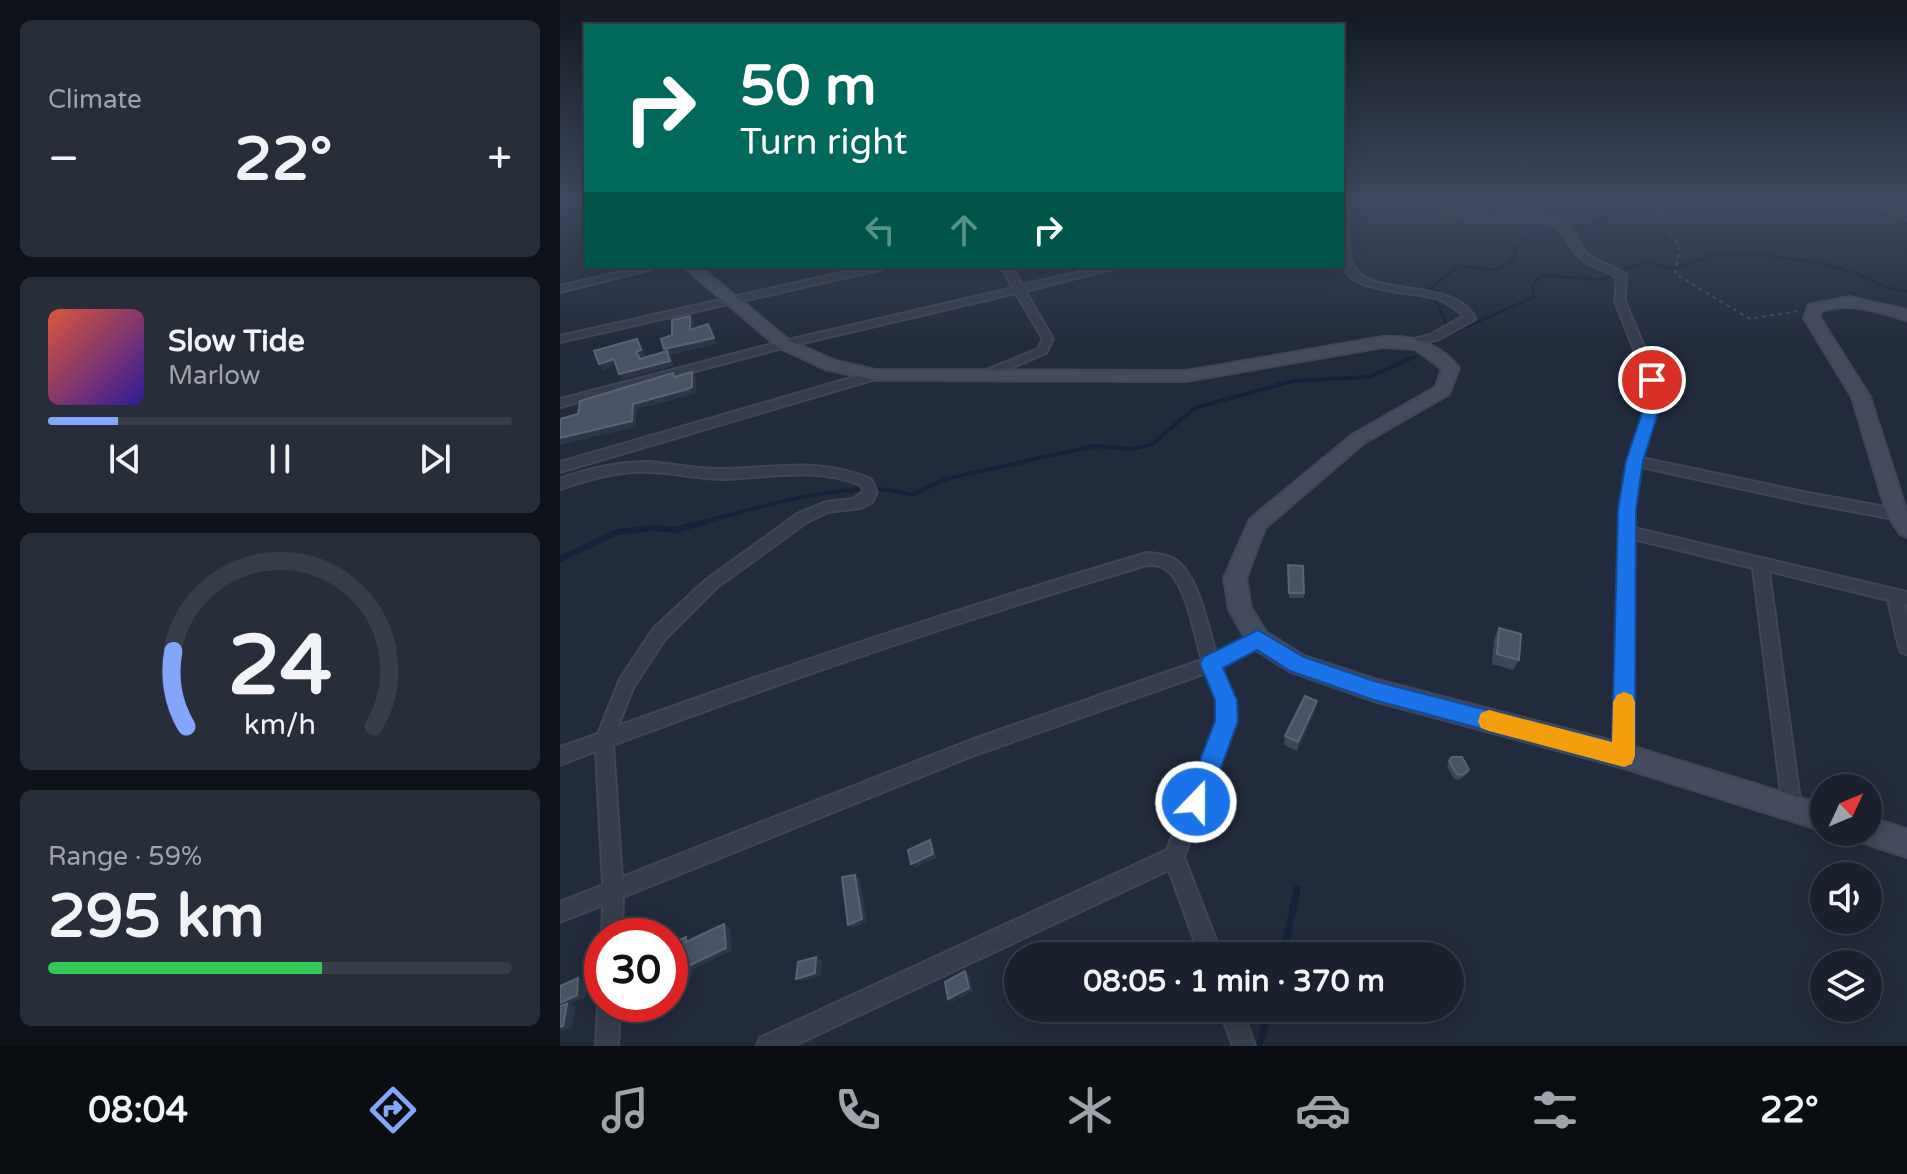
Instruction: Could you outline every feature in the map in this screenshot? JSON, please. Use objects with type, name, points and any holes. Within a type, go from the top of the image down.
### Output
[{"type":"main road","points":[[697,268],[784,344],[831,365],[875,375],[1186,376],[1383,342],[1422,346],[1451,368],[1443,390],[1358,439],[1257,524],[1235,578],[1240,610],[1258,639],[1297,664],[1374,690],[1624,756],[1810,814]]},
{"type":"main road","points":[[1904,521],[1861,397],[1812,318],[1814,308],[1835,300],[1870,303],[1907,315]]},
{"type":"main road","points":[[1882,835],[1907,843]]},
{"type":"street","points":[[1345,248],[1345,260],[1352,273],[1382,285],[1439,295],[1469,315],[1470,318],[1422,346]]},
{"type":"street","points":[[1578,248],[1585,258],[1617,271],[1622,277],[1620,301],[1652,380],[1649,416],[1635,461],[1626,532],[1624,756]]},
{"type":"street","points":[[560,289],[650,268]]},
{"type":"street","points":[[560,339],[875,268]]},
{"type":"street","points":[[985,375],[1042,351],[1048,339],[1007,268]]},
{"type":"street","points":[[560,403],[784,344],[1111,268]]},
{"type":"street","points":[[560,467],[875,375]]},
{"type":"street","points":[[1635,461],[1904,521]]},
{"type":"street","points":[[560,484],[617,467],[662,468],[706,474],[811,468],[851,474],[866,482],[870,492],[867,498],[856,504],[826,507],[802,518],[711,584],[659,634],[626,684],[604,741],[612,918]]},
{"type":"street","points":[[1626,532],[1900,596],[1907,647]]},
{"type":"street","points":[[560,756],[737,691],[1065,583],[1147,559],[1161,560],[1172,565],[1185,579],[1211,664],[1226,700],[1226,721],[1174,857],[1206,942]]},
{"type":"street","points":[[1760,562],[1792,808]]},
{"type":"street","points":[[560,912],[971,748],[1211,664],[1258,639]]},
{"type":"street","points":[[768,1046],[1174,857]]},
{"type":"street","points":[[607,1046],[608,1022]]},
{"type":"street","points":[[1235,1022],[1244,1046]]},
{"type":"path","points":[[1680,248],[1675,274],[1750,319],[1814,308]]},
{"type":"building","points":[[690,316],[690,330],[708,324],[714,338],[664,349],[661,339],[672,335],[672,320]]},
{"type":"building","points":[[637,339],[641,350],[636,352],[640,359],[667,351],[670,361],[619,374],[614,359],[599,364],[594,351]]},
{"type":"building","points":[[692,372],[692,387],[633,404],[632,421],[560,438],[560,419],[578,414],[580,401],[673,373],[674,377]]},
{"type":"building","points":[[1288,565],[1303,566],[1304,593],[1289,593]]},
{"type":"building","points":[[1499,628],[1521,634],[1519,660],[1497,654]]},
{"type":"building","points":[[1305,696],[1317,701],[1298,742],[1285,736]]},
{"type":"building","points":[[1452,757],[1462,757],[1469,770],[1462,775],[1457,774],[1449,761]]},
{"type":"building","points":[[930,840],[933,854],[911,864],[908,850]]},
{"type":"building","points":[[855,875],[862,919],[848,925],[842,877]]},
{"type":"building","points":[[724,924],[726,948],[688,966],[688,941]]},
{"type":"building","points":[[816,957],[815,973],[796,979],[798,962]]},
{"type":"building","points":[[965,971],[969,988],[948,999],[945,982]]},
{"type":"building","points":[[578,978],[577,995],[560,1003],[560,986]]},
{"type":"building","points":[[567,1004],[563,1026],[560,1027],[560,1006]]},
{"type":"waterway","points":[[1516,248],[1512,261],[1497,270],[1459,266],[1427,291],[1439,306],[1450,334],[1534,297],[1533,284],[1543,275],[1604,280],[1617,271],[1649,262],[1671,269],[1714,255],[1754,254],[1820,263],[1856,273],[1887,288],[1907,291]]},
{"type":"waterway","points":[[696,524],[775,503],[834,492],[863,489],[912,495],[946,479],[1094,446],[1132,449],[1152,444],[1195,408],[1292,381],[1369,377],[1414,357]]},
{"type":"waterway","points":[[560,559],[617,532],[653,528],[675,530],[704,522]]},
{"type":"waterway","points":[[1286,942],[1297,889]]},
{"type":"waterway","points":[[1259,1046],[1266,1022]]},
{"type":"slow traffic","points":[[1489,721],[1624,756],[1624,702]]},
{"type":"route","points":[[1196,802],[1219,747],[1226,721],[1226,700],[1211,664],[1258,639],[1297,664],[1374,690],[1624,756],[1627,509],[1635,461],[1649,416],[1652,380]]}]
